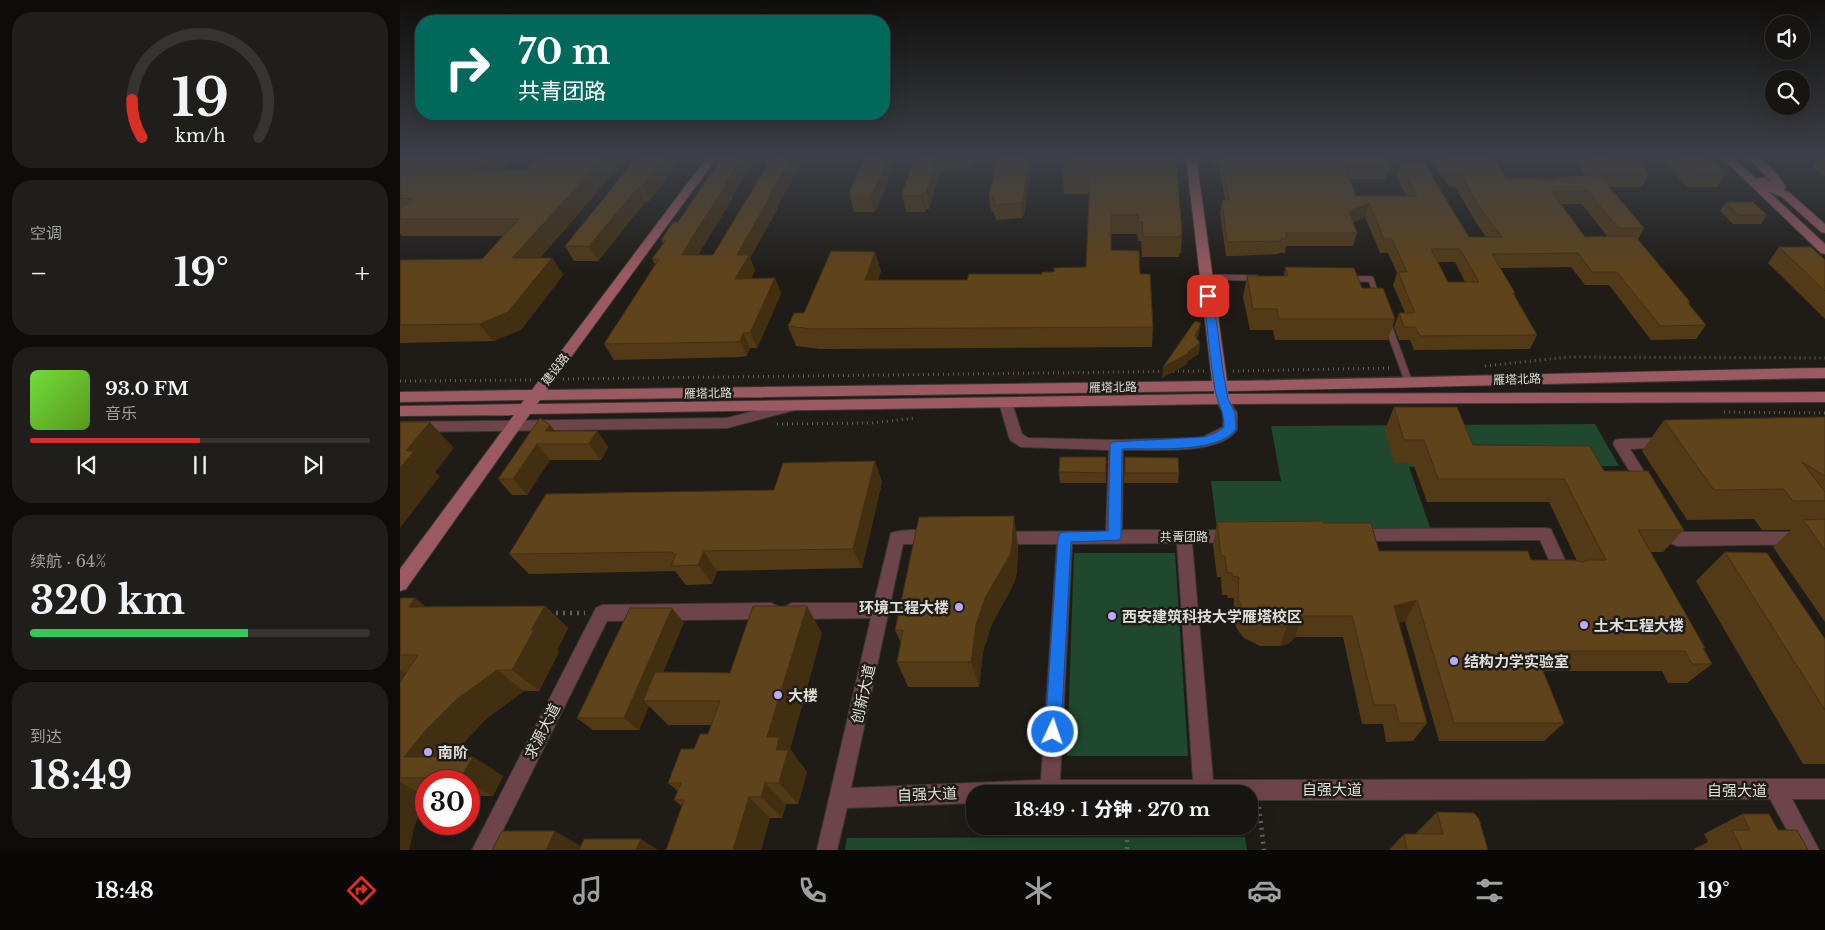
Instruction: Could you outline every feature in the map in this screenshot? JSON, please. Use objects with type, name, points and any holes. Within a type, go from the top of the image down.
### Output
[{"type":"main road","name":"建设路","points":[[400,583],[524,410],[683,196]]},
{"type":"main road","points":[[1197,196],[1220,385]]},
{"type":"main road","points":[[1767,196],[1825,250]]},
{"type":"main road","points":[[1787,196],[1825,230]]},
{"type":"main road","name":"雁塔北路","points":[[400,397],[1409,383],[1589,376],[1825,373]]},
{"type":"main road","name":"雁塔北路","points":[[400,412],[798,405],[1006,404],[1220,385],[1825,397]]},
{"type":"street","points":[[1006,404],[1016,437],[1026,443],[1116,445],[1204,442],[1220,436],[1230,429],[1230,413],[1220,385]]},
{"type":"street","points":[[400,427],[727,423],[798,405]]},
{"type":"street","points":[[1679,443],[1620,444],[1678,539],[1825,538]]},
{"type":"street","points":[[1114,537],[1116,445]]},
{"type":"street","points":[[1340,535],[1545,534],[1564,575]]},
{"type":"street","points":[[1184,536],[1204,785]]},
{"type":"street","name":"共青团路","points":[[986,538],[1242,536]]},
{"type":"street","points":[[1050,785],[1065,537]]},
{"type":"street","name":"创新大道","points":[[827,850],[897,538],[946,538]]},
{"type":"street","points":[[602,613],[881,610]]},
{"type":"street","name":"求源大道","points":[[482,850],[602,613]]},
{"type":"street","name":"自强大道","points":[[1258,789],[1825,789]]},
{"type":"street","points":[[1776,790],[1810,850]]},
{"type":"street","name":"自强大道","points":[[839,798],[966,793]]},
{"type":"lane","points":[[1206,277],[1260,278]]},
{"type":"lane","points":[[1341,279],[1370,279],[1380,305]]},
{"type":"lane","points":[[1383,314],[1409,383]]},
{"type":"path","points":[[1480,366],[1568,357],[1825,358]]},
{"type":"path","points":[[400,381],[547,379],[1220,385],[1392,368]]},
{"type":"path","points":[[543,613],[602,613]]},
{"type":"path","points":[[1258,798],[1264,850]]},
{"type":"path","points":[[1127,835],[1127,850]]},
{"type":"green space","points":[[1595,424],[1619,466],[1409,467],[1433,536],[1218,538],[1211,481],[1281,481],[1271,426]]},
{"type":"green space","points":[[1074,553],[1175,553],[1188,756],[1067,756]]},
{"type":"green space","points":[[1245,837],[1247,850],[845,850],[847,838]]},
{"type":"building","points":[[400,196],[569,196],[512,258],[552,258],[508,312],[479,324],[400,325],[400,260],[482,259],[519,219],[400,219],[400,209],[413,199],[400,198]]},
{"type":"building","points":[[606,196],[631,196],[589,246],[565,246]]},
{"type":"building","points":[[696,196],[719,196],[682,255],[713,255],[749,196],[770,196],[737,255],[749,255],[735,279],[775,278],[750,333],[743,333],[740,341],[733,342],[604,344],[659,259],[652,259],[666,240],[661,240],[673,222],[678,222]]},
{"type":"building","points":[[851,196],[871,196],[870,197]]},
{"type":"building","points":[[1024,196],[1021,203],[994,205],[995,200],[992,200],[993,197],[989,197]]},
{"type":"building","points":[[1089,196],[1179,196],[1181,237],[1143,237],[1142,222],[1138,222],[1138,215],[1111,215],[1111,250],[1139,251],[1140,274],[1150,274],[1153,327],[812,329],[788,326],[794,313],[804,313],[831,251],[875,252],[865,280],[967,280],[969,274],[1042,274],[1042,272],[1054,272],[1054,268],[1086,267]]},
{"type":"building","points":[[1228,196],[1444,196],[1469,237],[1502,237],[1473,196],[1554,196],[1585,237],[1635,236],[1690,302],[1687,302],[1706,325],[1660,326],[1617,272],[1592,272],[1578,253],[1492,254],[1537,335],[1420,336],[1415,327],[1404,327],[1399,313],[1415,313],[1398,272],[1407,272],[1392,239],[1384,239],[1369,203],[1349,211],[1357,233],[1286,233],[1287,239],[1281,239],[1281,241],[1227,242],[1222,200],[1229,200]],"holes":[[[1431,249],[1460,249],[1479,282],[1448,282]]]},
{"type":"building","points":[[1592,196],[1617,196],[1644,228],[1618,228]]},
{"type":"building","points":[[1726,202],[1753,202],[1767,215],[1738,215]]},
{"type":"building","points":[[1779,247],[1811,247],[1825,260],[1825,291]]},
{"type":"building","points":[[1285,267],[1354,268],[1362,288],[1383,288],[1395,319],[1279,319],[1277,309],[1253,309],[1247,276],[1288,276]]},
{"type":"building","points":[[1195,321],[1201,323],[1195,336],[1200,343],[1187,354],[1163,367]]},
{"type":"building","points":[[1394,407],[1457,407],[1473,445],[1590,446],[1604,471],[1648,471],[1684,530],[1638,530],[1705,648],[1703,648],[1712,664],[1692,664],[1685,651],[1535,651],[1564,723],[1454,723],[1417,600],[1394,606],[1427,723],[1399,723],[1395,705],[1374,705],[1352,616],[1302,616],[1296,622],[1287,626],[1266,626],[1250,617],[1238,599],[1239,577],[1232,576],[1232,573],[1227,573],[1225,556],[1221,556],[1217,522],[1323,521],[1324,523],[1371,523],[1379,551],[1528,551],[1531,560],[1574,560],[1582,562],[1606,560],[1564,479],[1438,479],[1424,440],[1404,440]]},
{"type":"building","points":[[1825,417],[1825,476],[1802,462],[1825,492],[1825,501],[1793,501],[1784,489],[1714,490],[1664,420]]},
{"type":"building","points":[[540,418],[550,425],[545,431],[597,431],[589,444],[537,444],[513,479],[498,479]]},
{"type":"building","points":[[400,422],[430,422],[406,451],[414,451],[400,468]]},
{"type":"building","points":[[1060,457],[1106,457],[1106,473],[1059,472]]},
{"type":"building","points":[[1125,457],[1178,458],[1179,473],[1125,473]]},
{"type":"building","points":[[875,461],[853,549],[704,551],[698,565],[671,566],[676,554],[672,554],[673,552],[509,554],[546,494],[774,490],[783,463]]},
{"type":"building","name":"环境工程大楼","points":[[1014,516],[1010,555],[985,598],[976,625],[971,662],[897,662],[903,630],[895,630],[919,517]]},
{"type":"building","points":[[1825,519],[1825,550],[1803,520]]},
{"type":"building","points":[[1725,552],[1767,553],[1825,639],[1825,710]]},
{"type":"building","points":[[400,598],[415,598],[409,607],[545,606],[512,670],[497,670],[457,699],[425,731],[404,757],[473,757],[466,770],[415,770],[415,778],[400,778],[400,682],[418,655],[400,655]]},
{"type":"building","points":[[753,606],[807,606],[767,737],[779,737],[776,750],[788,750],[779,783],[765,783],[761,797],[749,797],[733,850],[666,850],[684,800],[674,800],[681,783],[668,783],[681,749],[694,749],[700,734],[708,734],[720,701],[643,701],[655,672],[730,673]]},
{"type":"building","points":[[630,608],[672,608],[624,718],[577,718]]},
{"type":"building","points":[[1437,812],[1474,813],[1479,819],[1488,850],[1407,850],[1404,834],[1443,834]]},
{"type":"building","points":[[1742,814],[1769,814],[1778,830],[1797,830],[1808,850],[1742,850],[1732,830],[1750,830]]},
{"type":"building","points":[[502,831],[555,831],[546,850],[492,850]]},
{"type":"building","points":[[584,839],[641,839],[636,850],[579,850]]},
{"type":"place","name":"环境工程大楼","points":[[959,607]]},
{"type":"place","name":"西安建筑科技大学雁塔校区","points":[[1112,616]]},
{"type":"place","name":"土木工程大楼","points":[[1584,625]]},
{"type":"place","name":"结构力学实验室","points":[[1454,661]]},
{"type":"place","name":"大楼","points":[[778,695]]},
{"type":"place","name":"南阶","points":[[428,752]]},
{"type":"route","points":[[1053,732],[1065,537],[1114,537],[1116,445],[1204,442],[1220,436],[1230,429],[1230,413],[1222,399],[1208,296]]}]
